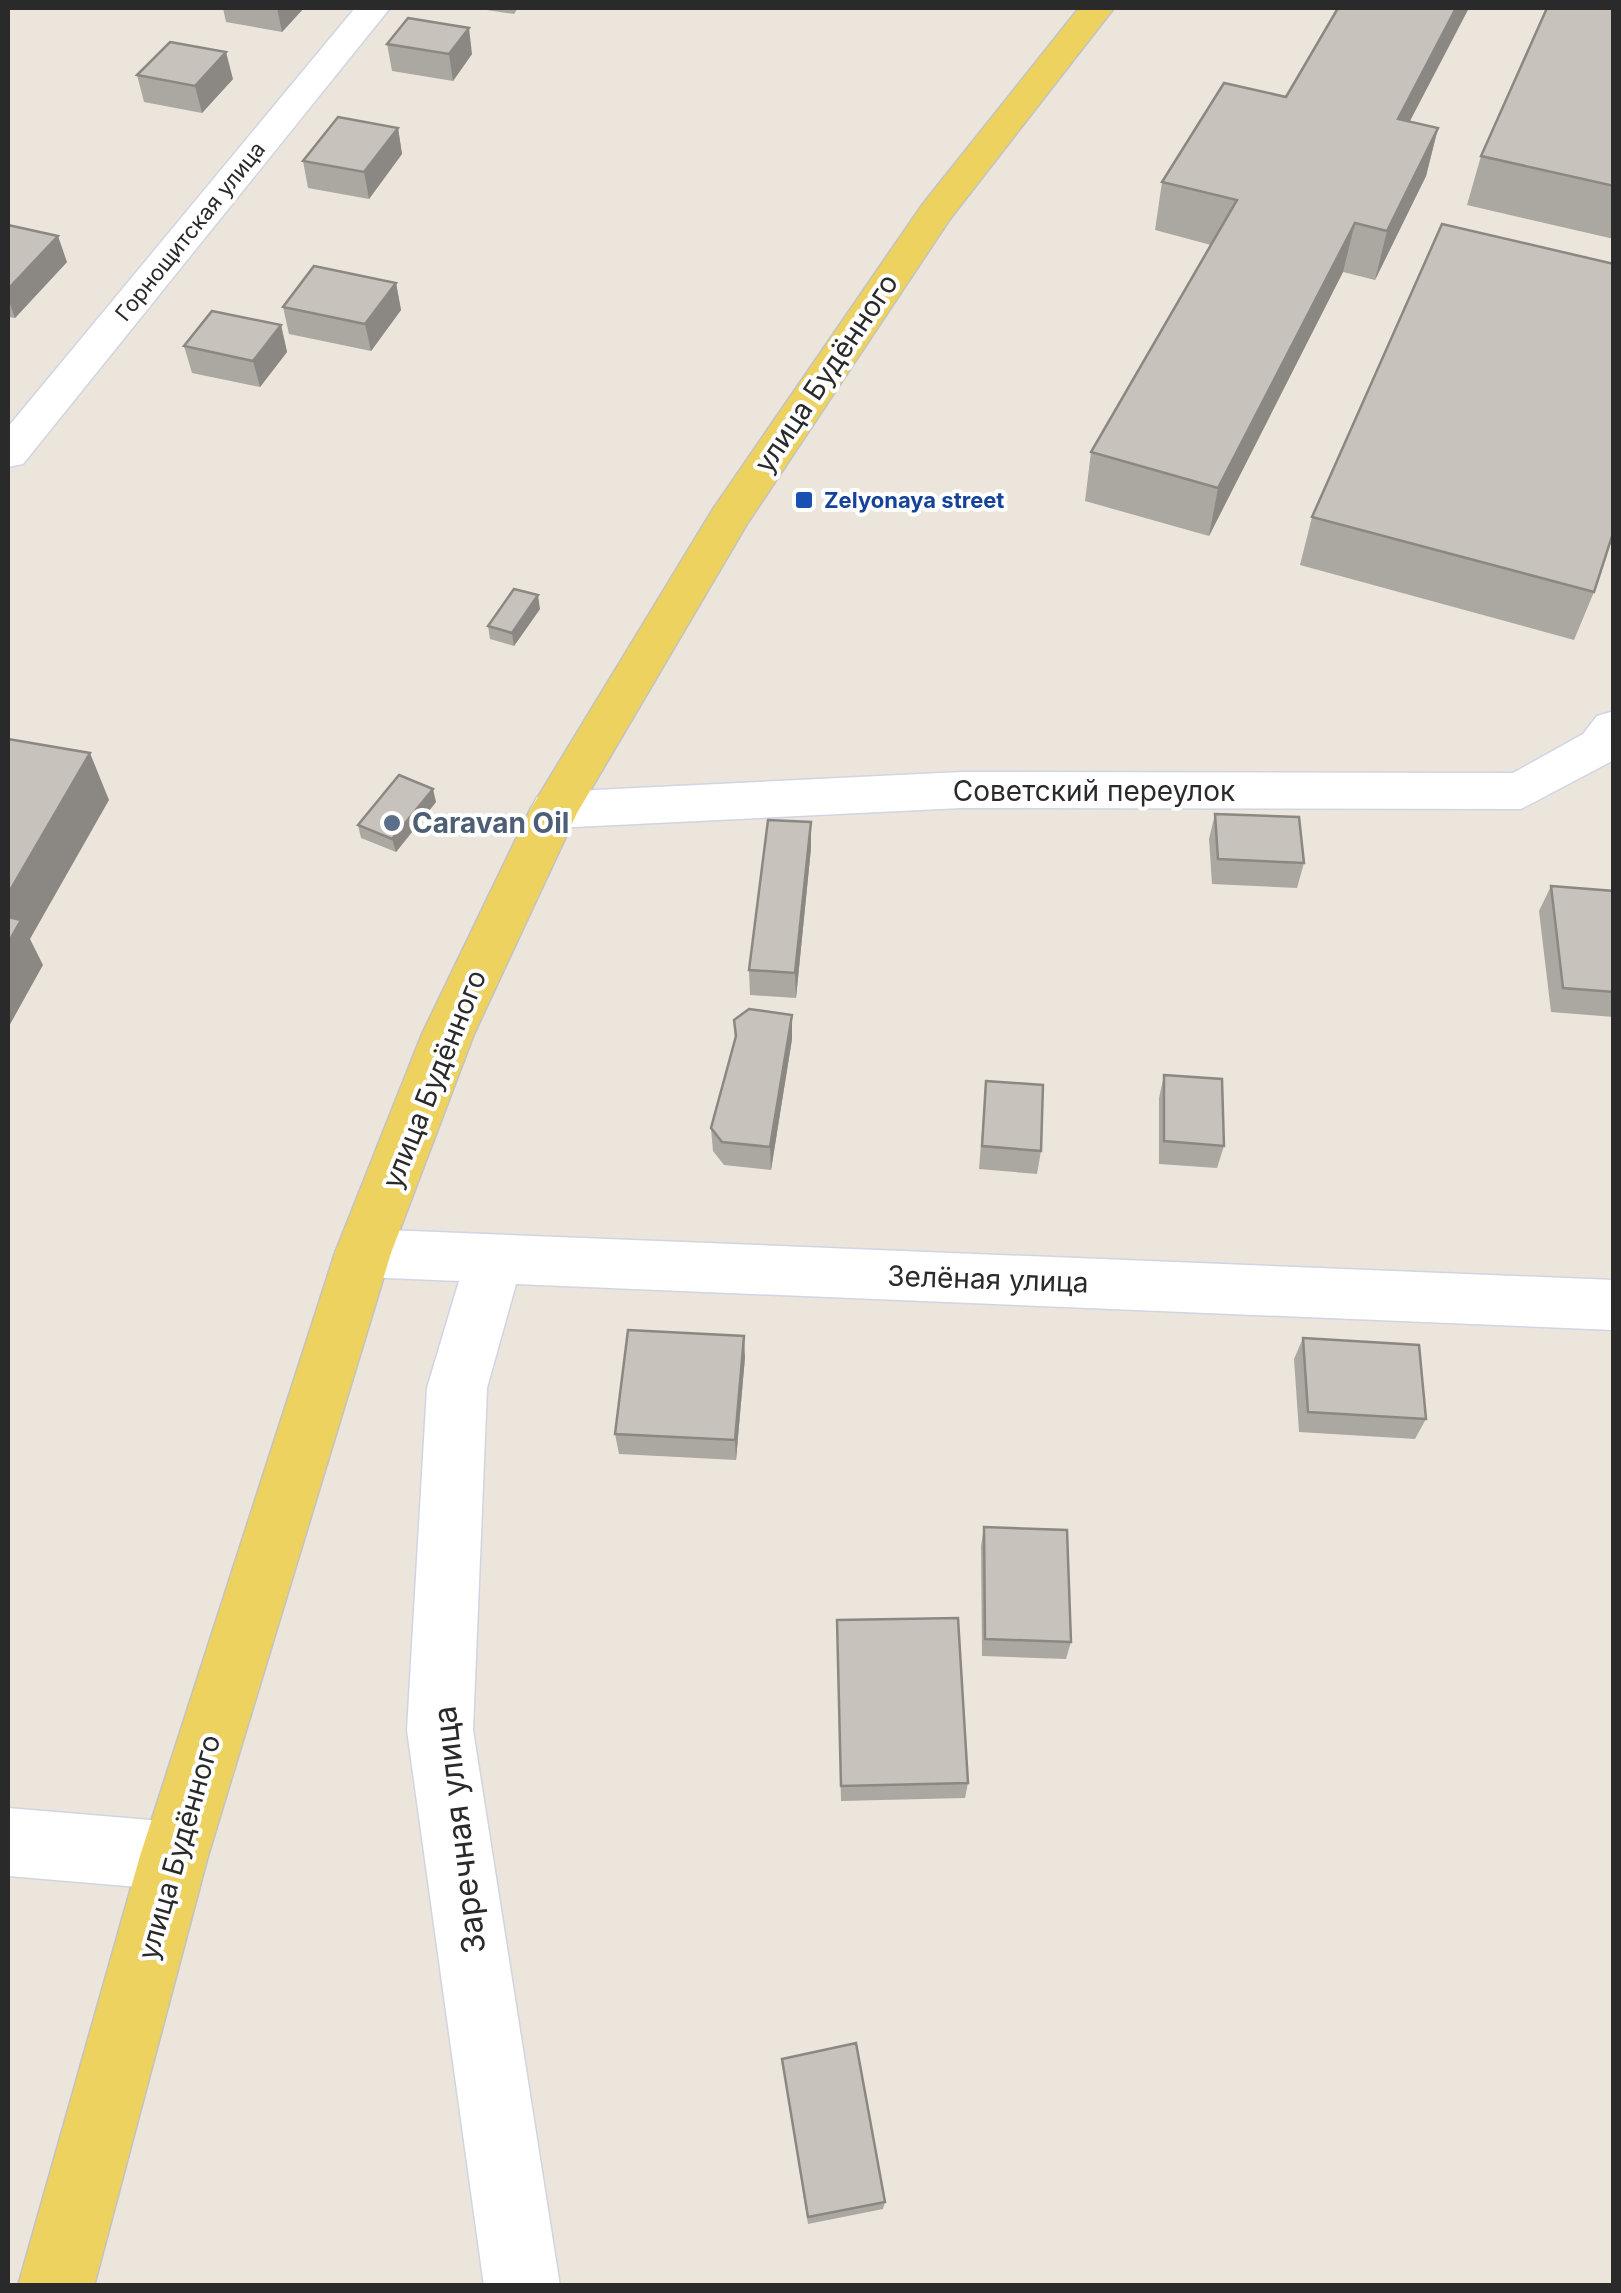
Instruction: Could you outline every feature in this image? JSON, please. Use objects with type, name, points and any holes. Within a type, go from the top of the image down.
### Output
[{"type":"main road","name":"улица Будённого","points":[[56,2286],[174,1856],[363,1252],[448,1034],[554,810],[728,519],[936,213],[1097,8]]},
{"type":"street","name":"Горнощитская улица","points":[[8,454],[374,8]]},
{"type":"street","name":"Советский переулок","points":[[554,810],[961,790],[1521,790],[1600,746],[1614,728]]},
{"type":"street","name":"Зелёная улица","points":[[363,1252],[1614,1305]]},
{"type":"street","name":"Заречная улица","points":[[495,1258],[457,1388],[440,1730],[522,2286]]},
{"type":"street","points":[[8,1842],[174,1856]]},
{"type":"building","points":[[1338,8],[1456,8],[1398,119],[1438,128],[1387,231],[1355,223],[1218,488],[1091,452],[1237,200],[1162,182],[1224,83],[1286,97]]},
{"type":"building","points":[[1547,8],[1614,8],[1614,186],[1481,156]]},
{"type":"building","points":[[408,18],[469,28],[449,54],[387,44]]},
{"type":"building","points":[[170,42],[226,52],[195,86],[137,75]]},
{"type":"building","points":[[338,117],[398,128],[364,172],[303,161]]},
{"type":"building","points":[[1442,224],[1614,264],[1614,530],[1594,592],[1312,517]]},
{"type":"building","points":[[8,225],[58,236],[8,289]]},
{"type":"building","points":[[314,266],[396,283],[365,324],[283,307]]},
{"type":"building","points":[[212,311],[281,325],[253,361],[184,346]]},
{"type":"building","points":[[514,589],[538,595],[512,633],[488,626]]},
{"type":"building","points":[[8,739],[90,753],[8,894]]},
{"type":"building","points":[[399,775],[433,789],[392,839],[358,825]]},
{"type":"building","points":[[1215,814],[1299,817],[1304,863],[1218,859]]},
{"type":"building","points":[[768,820],[811,822],[795,973],[749,970]]},
{"type":"building","points":[[1551,886],[1614,891],[1614,992],[1563,988]]},
{"type":"building","points":[[8,917],[21,920],[8,943]]},
{"type":"building","points":[[749,1009],[792,1015],[770,1147],[722,1142],[711,1128],[736,1036],[734,1020]]},
{"type":"building","points":[[1164,1075],[1222,1079],[1224,1146],[1164,1141]]},
{"type":"building","points":[[986,1081],[1043,1085],[1041,1151],[982,1146]]},
{"type":"building","points":[[628,1330],[744,1336],[735,1440],[615,1434]]},
{"type":"building","points":[[1303,1338],[1419,1345],[1426,1419],[1308,1412]]},
{"type":"building","points":[[984,1527],[1067,1530],[1071,1642],[985,1639]]},
{"type":"building","points":[[958,1618],[968,1783],[841,1786],[837,1620]]},
{"type":"building","points":[[856,2043],[885,2202],[808,2217],[782,2059]]},
{"type":"place","name":"Zelyonaya street","points":[[804,500]]},
{"type":"place","name":"Caravan Oil","points":[[392,823]]}]
